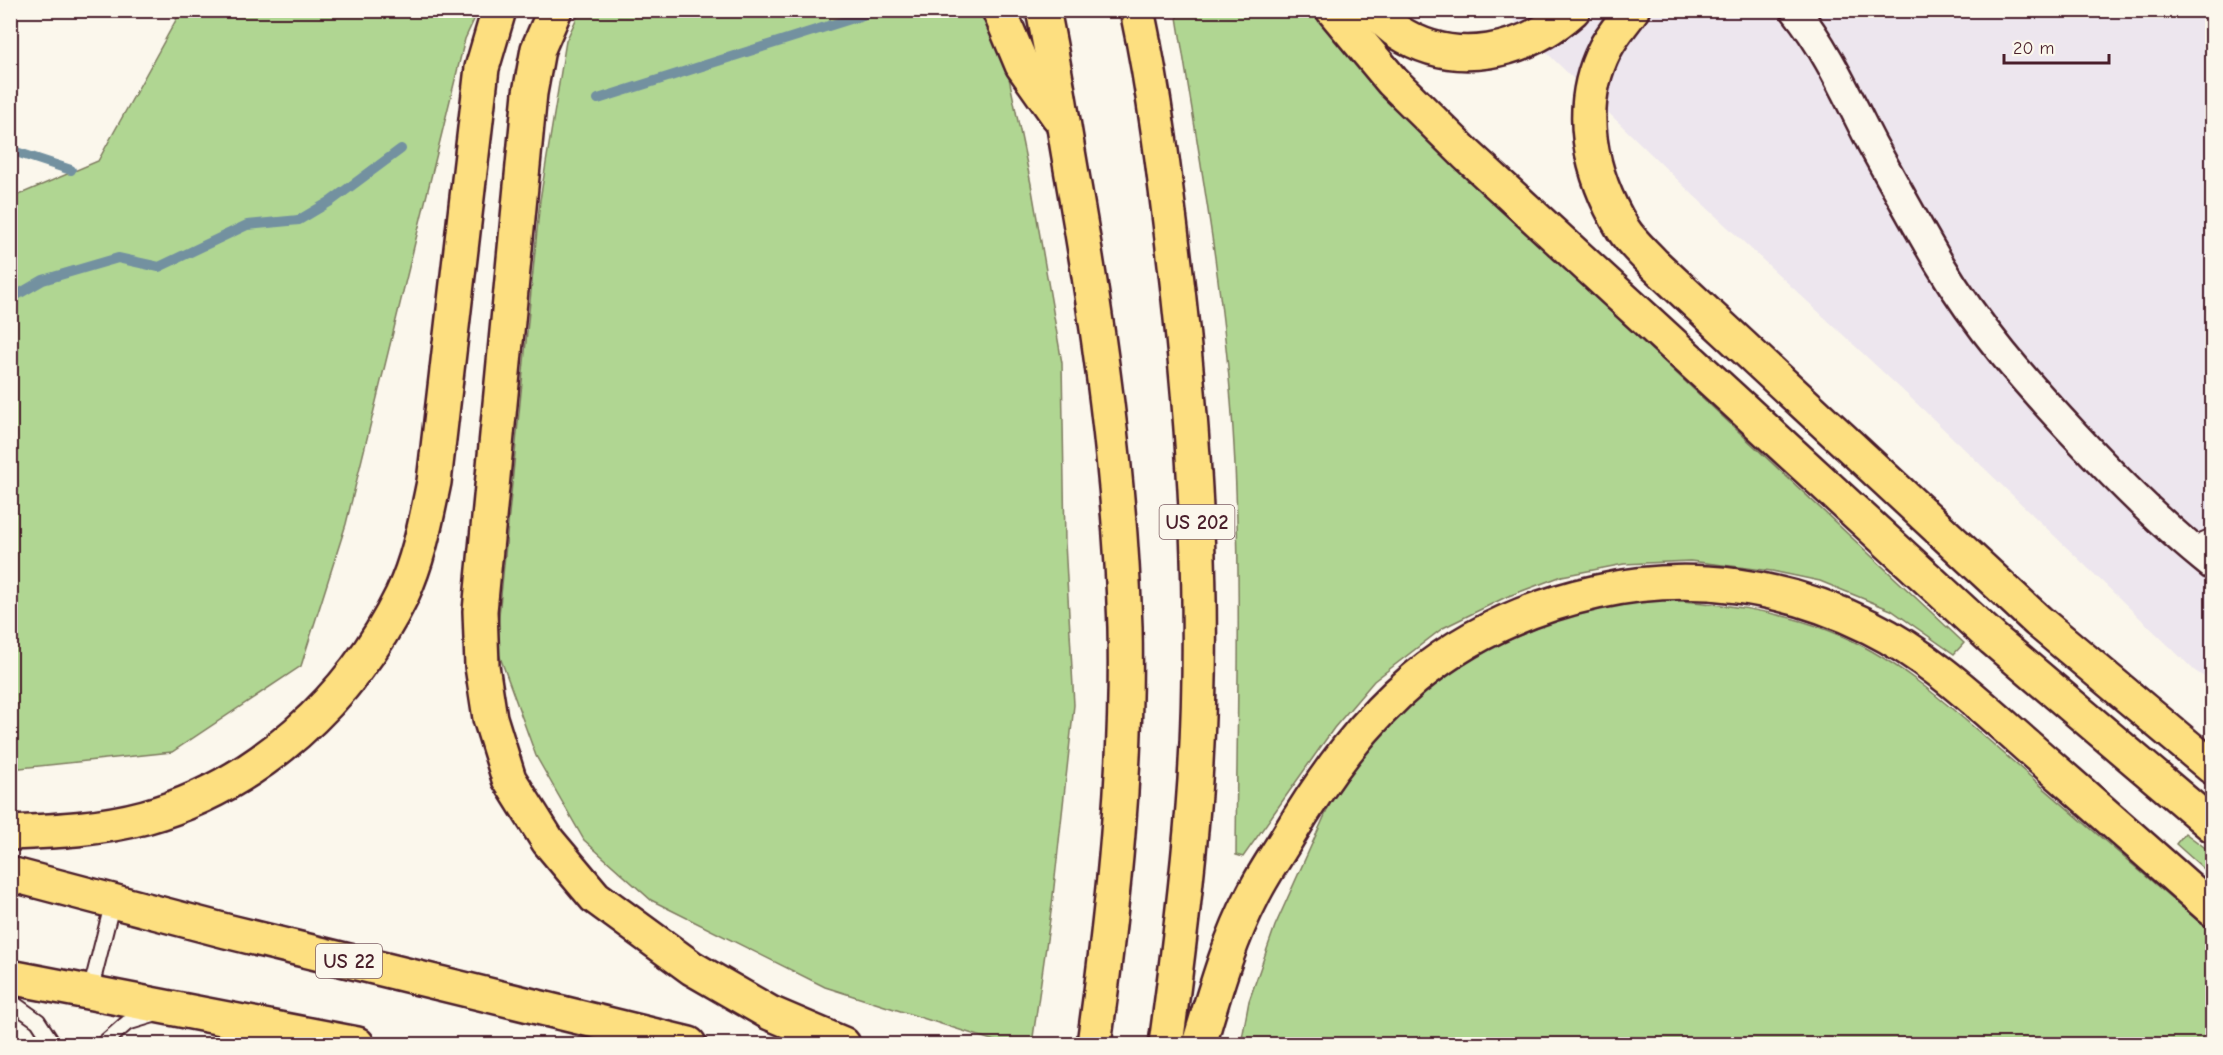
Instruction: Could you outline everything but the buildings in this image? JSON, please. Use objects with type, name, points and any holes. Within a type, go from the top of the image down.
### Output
[{"type":"highway","points":[[10,833],[110,825],[147,816],[184,803],[243,774],[289,740],[333,699],[369,651],[402,594],[423,535],[434,482],[482,68],[499,10]]},
{"type":"highway","points":[[555,10],[538,49],[530,93],[481,600],[482,666],[490,718],[509,779],[548,841],[595,897],[692,968],[770,1013],[843,1044]]},
{"type":"highway","points":[[999,10],[1022,65],[1064,124]]},
{"type":"highway","points":[[1043,10],[1064,124],[1104,375],[1121,547],[1125,629],[1121,802],[1108,939],[1094,1044]]},
{"type":"highway","name":"US 202","points":[[1137,10],[1165,183],[1190,386],[1196,464],[1199,624],[1195,778],[1179,957],[1167,1040]]},
{"type":"highway","points":[[1333,10],[1392,81],[1475,162],[1985,631],[2212,825]]},
{"type":"highway","points":[[1373,10],[1398,32],[1431,48],[1473,55],[1516,46],[1555,27],[1574,10]]},
{"type":"highway","points":[[1632,10],[1606,47],[1595,73],[1589,99],[1589,142],[1601,188],[1624,231],[1654,264],[2038,621],[2212,767]]},
{"type":"highway","points":[[1199,1044],[1224,963],[1251,897],[1311,798],[1366,727],[1399,693],[1445,653],[1489,628],[1529,609],[1620,587],[1704,582],[1753,587],[1792,595],[1873,628],[1920,657],[1967,694],[2212,909]]},
{"type":"highway","name":"US 22","points":[[10,874],[689,1044]]},
{"type":"highway","points":[[10,977],[357,1044]]},
{"type":"street","points":[[1795,10],[1817,40],[1845,87],[1872,143],[1941,266],[1994,345],[2039,397],[2116,478],[2201,541],[2212,565]]},
{"type":"lane","points":[[90,992],[112,901]]},
{"type":"lane","points":[[10,1001],[38,1021],[53,1044]]},
{"type":"lane","points":[[104,1044],[127,1023],[177,1008]]},
{"type":"shaded area","points":[[1504,11],[2212,11],[2212,682],[2195,671],[1930,416],[1689,191]]},
{"type":"green space","points":[[181,11],[478,11],[465,39],[346,524],[301,666],[172,752],[11,769],[11,198],[98,161]]},
{"type":"green space","points":[[580,11],[981,11],[1001,39],[1031,184],[1062,363],[1065,543],[1074,705],[1052,905],[1032,1044],[1004,1044],[825,987],[651,900],[584,840],[536,756],[496,646],[540,200],[566,41]]},
{"type":"green space","points":[[1176,11],[1319,11],[1459,169],[1964,643],[1954,654],[1891,610],[1820,581],[1772,571],[1690,561],[1624,564],[1562,576],[1506,597],[1443,628],[1374,681],[1334,728],[1243,857],[1236,855],[1238,589],[1233,429],[1217,271]]},
{"type":"green space","points":[[1661,599],[1747,609],[1788,617],[1830,631],[1881,657],[1929,690],[2212,933],[2212,1044],[1241,1044],[1249,1001],[1275,926],[1334,795],[1393,716],[1432,683],[1481,652],[1566,616],[1608,606]]},
{"type":"green space","points":[[2185,833],[2212,853],[2212,876],[2176,844]]},
{"type":"waterway","points":[[598,99],[879,10]]},
{"type":"waterway","points":[[10,299],[43,280],[118,258],[159,267],[247,225],[299,220],[331,201],[401,149]]},
{"type":"waterway","points":[[10,150],[71,170]]}]
